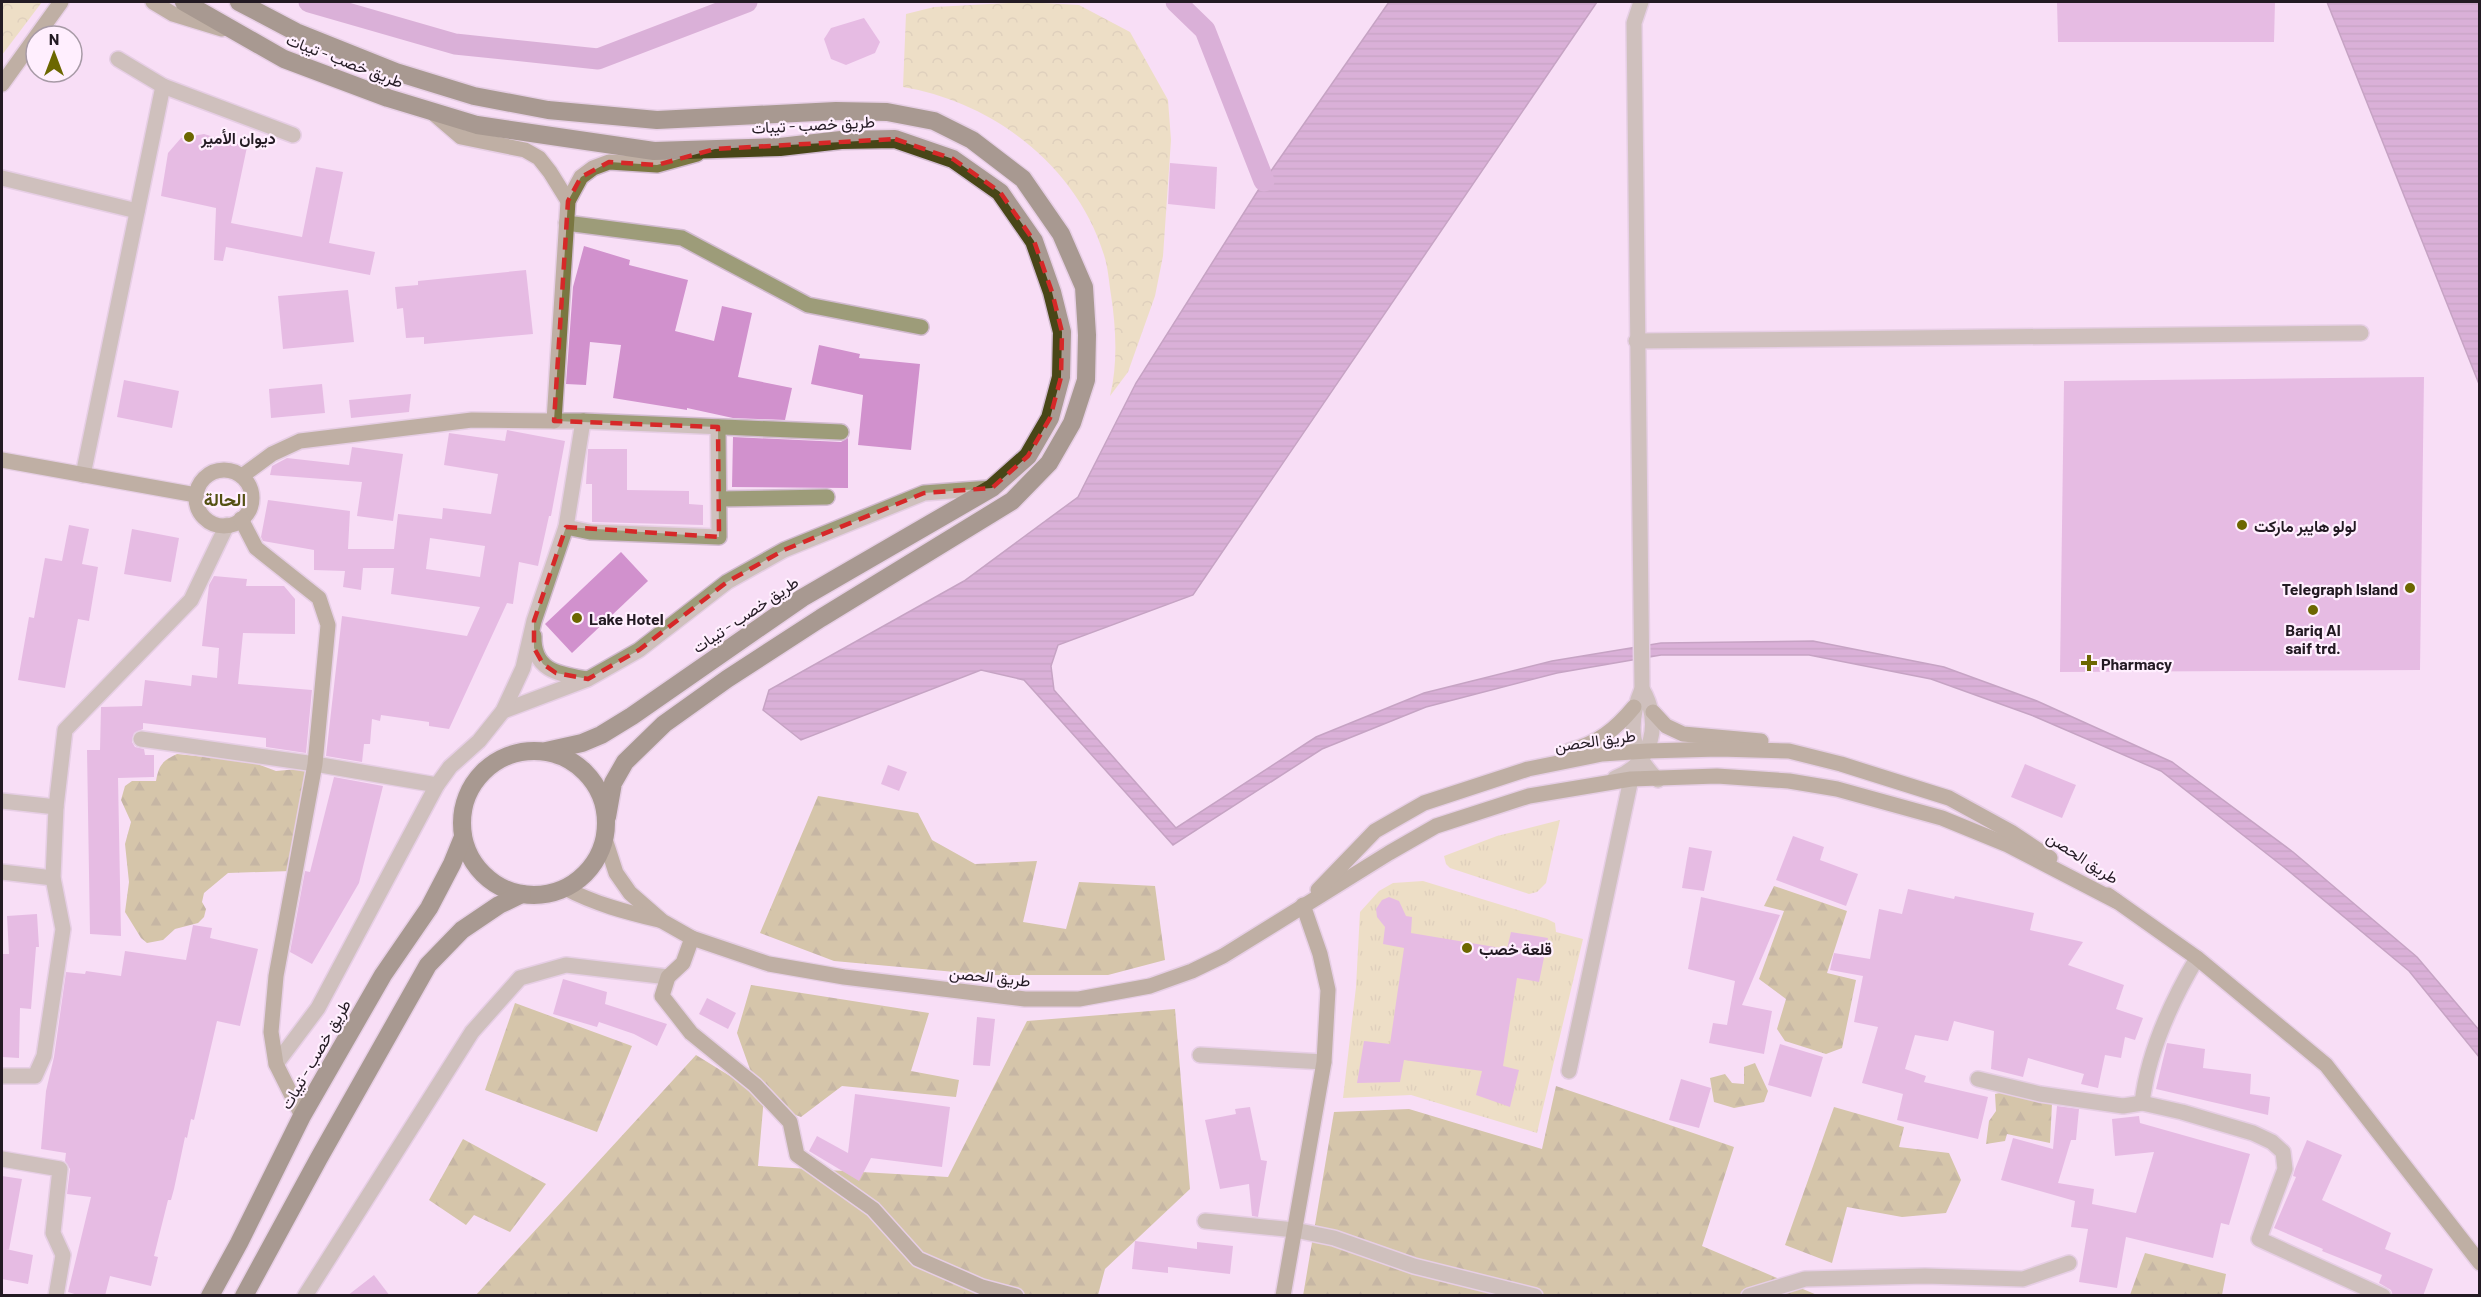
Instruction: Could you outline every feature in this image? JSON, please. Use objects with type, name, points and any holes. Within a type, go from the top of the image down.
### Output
[{"type":"highway","name":"طريق خصب - تيبات","points":[[184,2],[284,58],[387,98],[477,125],[654,151],[780,147],[841,140],[895,139],[953,159],[1000,192],[1034,241],[1062,332],[1061,377],[1050,418],[1028,456],[992,488],[802,598],[601,735],[582,743],[546,751]]},
{"type":"highway","name":"طريق خصب - تيبات","points":[[238,2],[296,32],[396,72],[474,96],[548,110],[657,120],[836,111],[877,112],[934,121],[972,140],[1023,179],[1061,234],[1084,287],[1087,335],[1086,380],[1072,423],[1049,463],[1012,501],[812,624],[664,723],[625,762],[613,783],[607,817]]},
{"type":"highway","points":[[521,751],[546,751],[568,759],[588,774],[601,794],[607,817],[605,839],[597,860],[583,876],[565,888],[544,894],[522,894],[501,887],[483,875],[470,857],[463,837],[462,814],[468,792],[481,773],[499,759],[521,751]]},
{"type":"highway","name":"طريق خصب - تيبات","points":[[210,1296],[302,1116],[383,975],[429,908],[463,837]]},
{"type":"highway","points":[[244,1296],[428,965],[462,930],[499,905],[522,894]]},
{"type":"street","points":[[2,84],[61,2]]},
{"type":"street","points":[[153,2],[173,14],[245,36]]},
{"type":"street","points":[[1424,803],[1530,761],[1589,746],[1617,727],[1634,707],[1642,689],[1636,340],[1634,23],[1641,2]]},
{"type":"street","points":[[118,59],[163,86],[293,135]]},
{"type":"street","points":[[83,475],[163,86]]},
{"type":"street","points":[[431,111],[461,137],[525,150],[539,158],[568,201]]},
{"type":"street","points":[[554,421],[568,201],[581,177],[593,168],[609,162],[657,165],[715,149]]},
{"type":"street","points":[[2,178],[137,211]]},
{"type":"street","points":[[566,223],[682,238],[808,305],[921,327]]},
{"type":"street","points":[[1636,340],[2361,333]]},
{"type":"street","points":[[242,476],[272,454],[300,441],[472,420],[583,421],[841,432]]},
{"type":"street","points":[[276,1064],[318,1008],[437,785],[450,767],[479,741],[503,711],[524,668],[534,621],[566,527],[583,421]]},
{"type":"street","points":[[566,527],[590,532],[719,537],[718,428]]},
{"type":"street","points":[[2,460],[196,495]]},
{"type":"street","points":[[2,1076],[35,1076],[44,1056],[63,929],[53,878],[56,807],[65,730],[191,600],[234,522],[249,510],[252,501],[248,483],[234,472],[217,471],[203,479],[196,495],[196,504],[204,518],[211,523],[234,522]]},
{"type":"street","points":[[503,711],[588,679],[639,650],[727,582],[784,550],[924,493],[992,488]]},
{"type":"street","points":[[719,499],[827,497]]},
{"type":"street","points":[[234,522],[256,548],[319,598],[328,626],[315,764],[276,976],[271,1032],[276,1064],[302,1116]]},
{"type":"street","points":[[534,621],[534,648],[543,664],[556,673],[588,679]]},
{"type":"street","points":[[1642,689],[1653,712],[1666,726],[1683,734],[1770,741],[1789,751]]},
{"type":"street","points":[[1634,707],[1632,730],[1642,754],[1658,780]]},
{"type":"street","points":[[1605,782],[1625,774],[1642,754],[1652,739],[1653,712]]},
{"type":"street","points":[[141,739],[315,764],[437,785]]},
{"type":"street","name":"طريق الحصن","points":[[1304,905],[1375,831],[1424,803],[1528,769],[1602,754],[1719,749],[1789,751],[1841,764],[1948,798],[2011,832],[2116,901]]},
{"type":"street","name":"طريق الحصن","points":[[605,839],[616,873],[630,893],[662,921],[692,938],[769,964],[844,977],[1026,999],[1078,999],[1150,986],[1223,956],[1436,826],[1529,796],[1631,779],[1658,780],[1717,776],[1789,781],[1837,789],[1942,818],[2008,845],[2116,901]]},
{"type":"street","points":[[1569,1071],[1631,779]]},
{"type":"street","points":[[2,801],[56,807]]},
{"type":"street","points":[[2,872],[53,878]]},
{"type":"street","name":"طريق الحصن","points":[[565,888],[586,900],[612,909],[662,921]]},
{"type":"street","points":[[2116,901],[2197,958],[2326,1065],[2480,1263]]},
{"type":"street","points":[[1283,1296],[1324,1062],[1328,990],[1320,954],[1304,905]]},
{"type":"street","points":[[692,938],[683,963],[668,977],[662,996],[691,1033],[754,1085],[790,1122],[797,1155],[873,1209],[918,1259],[982,1287],[1016,1296]]},
{"type":"street","points":[[2142,1103],[2145,1077],[2159,1039],[2181,985],[2197,958]]},
{"type":"street","points":[[305,1296],[472,1032],[520,978],[566,965],[668,977]]},
{"type":"street","points":[[1200,1054],[1324,1062]]},
{"type":"street","points":[[1978,1079],[2040,1094],[2123,1106],[2142,1103],[2223,1124],[2253,1133],[2272,1142],[2283,1152],[2285,1169],[2259,1239],[2384,1296]]},
{"type":"street","points":[[2,1159],[60,1169],[53,1233],[63,1255],[56,1296]]},
{"type":"street","points":[[1205,1221],[1295,1230],[1334,1238],[1414,1266],[1535,1296]]},
{"type":"street","points":[[1749,1296],[1805,1279],[1925,1276],[2022,1279],[2069,1263]]},
{"type":"highlighted area","points":[[895,139],[953,159],[1000,192],[1034,241],[1052,292],[1062,332],[1061,377],[1050,418],[1028,456],[992,488],[924,493],[784,550],[727,582],[639,650],[588,679],[556,673],[543,664],[534,648],[534,621],[566,527],[719,537],[718,427],[554,421],[568,201],[581,177],[609,162],[657,165],[715,149]]},
{"type":"green space","points":[[2,2],[42,2],[24,24],[2,55]]},
{"type":"green space","points":[[1025,2],[1079,5],[1130,32],[1168,100],[1171,140],[1163,256],[1155,296],[1128,372],[1110,396],[1115,346],[1107,270],[1104,255],[1091,223],[1074,193],[1027,143],[999,123],[969,107],[936,95],[903,87],[906,14],[934,7]]},
{"type":"green space","points":[[177,754],[252,762],[276,771],[309,768],[291,871],[228,873],[204,893],[202,902],[206,909],[204,917],[198,923],[175,929],[163,940],[147,943],[141,938],[125,912],[129,882],[125,844],[131,822],[121,800],[125,786],[132,781],[156,781],[162,764]]},
{"type":"green space","points":[[818,796],[918,813],[932,840],[975,864],[1037,861],[1023,922],[1066,929],[1079,882],[1155,886],[1165,960],[1108,975],[988,975],[834,961],[760,933]]},
{"type":"green space","points":[[1560,820],[1546,883],[1537,892],[1529,894],[1450,868],[1446,864],[1444,856],[1497,836]]},
{"type":"green space","points":[[1423,881],[1547,919],[1555,923],[1556,932],[1583,939],[1537,1133],[1411,1095],[1343,1098],[1356,987],[1360,912],[1379,891],[1393,883]]},
{"type":"green space","points":[[1774,886],[1847,911],[1827,973],[1856,980],[1842,1048],[1826,1054],[1785,1041],[1777,1029],[1786,999],[1759,979],[1784,911],[1764,906]]},
{"type":"green space","points":[[751,985],[929,1013],[911,1071],[959,1080],[956,1097],[842,1086],[801,1117],[773,1107],[752,1075],[737,1033]]},
{"type":"green space","points":[[515,1003],[632,1046],[597,1132],[485,1090]]},
{"type":"green space","points":[[1175,1009],[1190,1189],[1105,1269],[1098,1295],[475,1296],[696,1055],[764,1097],[758,1166],[948,1177],[1027,1021]]},
{"type":"green space","points":[[1755,1063],[1768,1091],[1764,1102],[1734,1108],[1714,1102],[1710,1078],[1725,1074],[1732,1083],[1744,1084],[1744,1067]]},
{"type":"green space","points":[[1556,1086],[1734,1147],[1702,1246],[1817,1295],[1303,1296],[1334,1112],[1409,1109],[1542,1149]]},
{"type":"green space","points":[[2004,1092],[2052,1103],[2050,1143],[2007,1134],[2005,1141],[1986,1144],[1989,1121],[1996,1111],[1995,1094]]},
{"type":"green space","points":[[1834,1107],[1904,1127],[1899,1147],[1949,1153],[1961,1180],[1946,1213],[1902,1217],[1847,1207],[1832,1263],[1785,1245]]},
{"type":"green space","points":[[463,1139],[546,1184],[510,1232],[474,1215],[466,1225],[429,1200]]},
{"type":"green space","points":[[2145,1253],[2226,1274],[2222,1295],[2130,1295]]},
{"type":"shaded area","points":[[1389,2],[1597,2],[1193,595],[1058,645],[1051,666],[1054,690],[1176,828],[1316,737],[1424,693],[1552,661],[1661,643],[1813,641],[1944,667],[2037,701],[2172,762],[2293,852],[2417,957],[2479,1030],[2479,1057],[2409,971],[2285,868],[2161,771],[2031,715],[1931,679],[1809,655],[1661,655],[1557,673],[1426,707],[1322,749],[1173,845],[1024,680],[981,670],[801,740],[763,710],[769,690],[964,581],[1078,497],[1136,383],[1264,181]]},
{"type":"shaded area","points":[[2327,2],[2479,2],[2479,384]]},
{"type":"building","points":[[2057,2],[2275,2],[2274,42],[2058,42]]},
{"type":"building","points":[[864,18],[880,42],[875,53],[846,65],[831,59],[824,39],[831,28]]},
{"type":"building","points":[[204,134],[247,147],[231,223],[302,237],[316,167],[343,172],[329,243],[375,252],[370,275],[226,247],[223,261],[214,260],[216,208],[161,196],[168,153],[181,138]]},
{"type":"building","points":[[1170,163],[1217,167],[1215,209],[1168,204]]},
{"type":"building","points":[[584,246],[630,260],[629,265],[688,280],[675,331],[714,341],[722,306],[752,313],[738,377],[792,388],[785,420],[733,418],[687,408],[687,410],[613,398],[621,345],[590,342],[586,385],[566,384],[573,287]]},
{"type":"building","points":[[526,270],[533,334],[424,344],[424,337],[406,338],[403,308],[397,309],[395,287],[418,285],[418,281]]},
{"type":"building","points":[[348,290],[354,342],[283,349],[278,296]]},
{"type":"building","points":[[819,345],[860,354],[859,358],[920,364],[911,450],[858,445],[863,395],[811,384]]},
{"type":"building","name":"لولو هايبر ماركت","points":[[2424,377],[2420,670],[2060,672],[2064,381]]},
{"type":"building","points":[[124,380],[179,391],[172,428],[117,417]]},
{"type":"building","points":[[322,384],[325,413],[271,418],[269,389]]},
{"type":"building","points":[[411,394],[409,412],[351,418],[349,400]]},
{"type":"building","points":[[507,430],[565,441],[551,516],[549,516],[538,566],[519,562],[513,604],[507,603],[449,729],[429,726],[429,722],[381,715],[380,721],[372,719],[370,744],[364,744],[362,762],[326,756],[342,616],[467,636],[480,607],[391,594],[394,568],[363,568],[361,590],[343,587],[345,571],[314,570],[314,550],[263,541],[261,537],[268,500],[350,511],[348,549],[394,549],[398,514],[442,519],[443,508],[491,514],[498,474],[444,465],[449,433],[505,441]],"holes":[[[430,538],[485,546],[480,577],[426,569]]]},
{"type":"building","points":[[733,437],[841,442],[848,438],[848,488],[732,487]]},
{"type":"building","points":[[352,447],[403,454],[393,521],[357,516],[362,482],[270,475],[272,466],[287,458],[349,465]]},
{"type":"building","points":[[588,449],[627,449],[627,490],[689,491],[689,504],[703,505],[703,525],[592,522],[592,484],[586,484]]},
{"type":"building","points":[[69,525],[89,529],[82,564],[98,567],[89,621],[78,619],[65,688],[18,680],[29,617],[34,618],[45,558],[62,561]]},
{"type":"building","points":[[132,529],[179,538],[171,582],[124,574]]},
{"type":"building","points":[[621,552],[648,581],[572,653],[545,624]]},
{"type":"building","points":[[214,576],[247,579],[246,586],[284,586],[295,599],[295,634],[243,633],[238,684],[312,690],[306,753],[266,747],[266,738],[143,723],[143,729],[134,733],[132,742],[135,747],[144,749],[145,755],[154,755],[154,777],[118,778],[121,936],[90,934],[87,750],[100,750],[101,707],[142,706],[145,680],[191,686],[192,675],[217,678],[219,648],[202,646],[209,585]]},
{"type":"building","points":[[2025,764],[2076,785],[2062,818],[2011,797]]},
{"type":"building","points":[[888,765],[907,772],[899,791],[881,784]]},
{"type":"building","points":[[334,777],[383,786],[359,883],[312,964],[290,952],[305,871],[310,872]]},
{"type":"building","points":[[1793,836],[1824,847],[1820,860],[1858,874],[1846,906],[1776,880]]},
{"type":"building","points":[[1689,847],[1712,851],[1704,891],[1682,888]]},
{"type":"building","points":[[1908,889],[1954,899],[1955,896],[2034,913],[2030,930],[2083,942],[2068,965],[2124,985],[2116,1009],[2143,1018],[2135,1040],[2125,1037],[2121,1058],[2105,1055],[2098,1088],[2081,1084],[2084,1074],[2028,1058],[2023,1077],[1991,1069],[1994,1031],[1954,1021],[1948,1041],[1915,1035],[1905,1069],[1926,1076],[1924,1082],[1988,1097],[1978,1139],[1897,1120],[1903,1094],[1862,1083],[1878,1027],[1854,1022],[1863,976],[1830,970],[1834,953],[1870,959],[1879,909],[1902,914]]},
{"type":"building","points":[[1389,897],[1399,901],[1406,916],[1412,917],[1411,933],[1507,949],[1511,932],[1548,938],[1539,982],[1517,978],[1503,1066],[1519,1070],[1510,1107],[1476,1095],[1482,1071],[1404,1060],[1400,1082],[1357,1083],[1364,1041],[1390,1044],[1404,948],[1383,944],[1385,927],[1377,917],[1376,909],[1382,900]]},
{"type":"building","points":[[1701,897],[1780,915],[1742,1005],[1772,1011],[1764,1054],[1709,1043],[1713,1023],[1727,1025],[1735,981],[1688,969]]},
{"type":"building","points":[[37,914],[39,947],[36,947],[31,1009],[20,1008],[19,1058],[2,1057],[2,954],[9,954],[7,916]]},
{"type":"building","points":[[193,925],[212,928],[210,938],[258,949],[240,1026],[217,1021],[194,1120],[191,1119],[187,1138],[185,1137],[174,1189],[171,1200],[168,1200],[154,1256],[158,1257],[151,1286],[110,1276],[105,1296],[81,1296],[68,1292],[91,1197],[67,1194],[70,1169],[65,1161],[66,1153],[41,1149],[46,1091],[54,1057],[66,972],[85,974],[86,971],[121,976],[125,951],[186,960]]},
{"type":"building","points":[[563,979],[607,992],[605,1004],[667,1024],[657,1046],[634,1034],[599,1022],[597,1027],[553,1014]]},
{"type":"building","points":[[707,998],[736,1013],[728,1029],[699,1014]]},
{"type":"building","points":[[977,1017],[995,1019],[990,1066],[973,1065]]},
{"type":"building","points":[[2167,1043],[2205,1049],[2203,1068],[2251,1074],[2250,1094],[2270,1097],[2268,1115],[2156,1089]]},
{"type":"building","points":[[1780,1044],[1823,1057],[1811,1097],[1768,1085]]},
{"type":"building","points":[[1681,1079],[1711,1088],[1699,1128],[1669,1120]]},
{"type":"building","points":[[855,1094],[950,1107],[942,1167],[871,1158],[859,1181],[809,1151],[817,1136],[848,1153]]},
{"type":"building","points":[[2057,1106],[2079,1109],[2076,1140],[2071,1140],[2058,1183],[2094,1189],[2092,1204],[2136,1213],[2154,1152],[2115,1156],[2112,1119],[2139,1116],[2140,1123],[2250,1154],[2229,1225],[2221,1223],[2213,1258],[2126,1237],[2117,1288],[2079,1282],[2088,1229],[2071,1227],[2075,1201],[2001,1180],[2013,1138],[2053,1149]]},
{"type":"building","points":[[1250,1107],[1261,1160],[1267,1161],[1258,1217],[1252,1216],[1249,1184],[1220,1189],[1205,1120],[1236,1114],[1235,1109]]},
{"type":"building","points":[[2307,1140],[2342,1155],[2322,1200],[2391,1233],[2385,1249],[2433,1269],[2423,1296],[2393,1296],[2391,1290],[2379,1283],[2382,1275],[2322,1251],[2323,1249],[2274,1228],[2296,1177],[2293,1176],[2295,1169]]},
{"type":"building","points":[[2,1176],[22,1179],[9,1250],[33,1255],[28,1284],[2,1279]]},
{"type":"building","points":[[1135,1241],[1197,1249],[1197,1242],[1233,1246],[1230,1274],[1168,1267],[1168,1273],[1132,1269]]},
{"type":"building","points":[[374,1275],[390,1296],[347,1296]]},
{"type":"waterway","points":[[309,2],[455,44],[598,59],[747,2]]},
{"type":"waterway","points":[[1176,2],[1205,30],[1264,181]]},
{"type":"place","name":"ديوان الأمير","points":[[189,137]]},
{"type":"place","name":"لولو هايبر ماركت","points":[[2242,525]]},
{"type":"place","name":"Telegraph Island","points":[[2410,588]]},
{"type":"place","name":"Bariq Al saif trd.","points":[[2313,610]]},
{"type":"place","name":"Lake Hotel","points":[[577,618]]},
{"type":"place","name":"Pharmacy","points":[[2089,663]]},
{"type":"place","name":"قلعة خصب","points":[[1467,948]]},
{"type":"district","name":"الحالة","points":[[225,499]]}]
